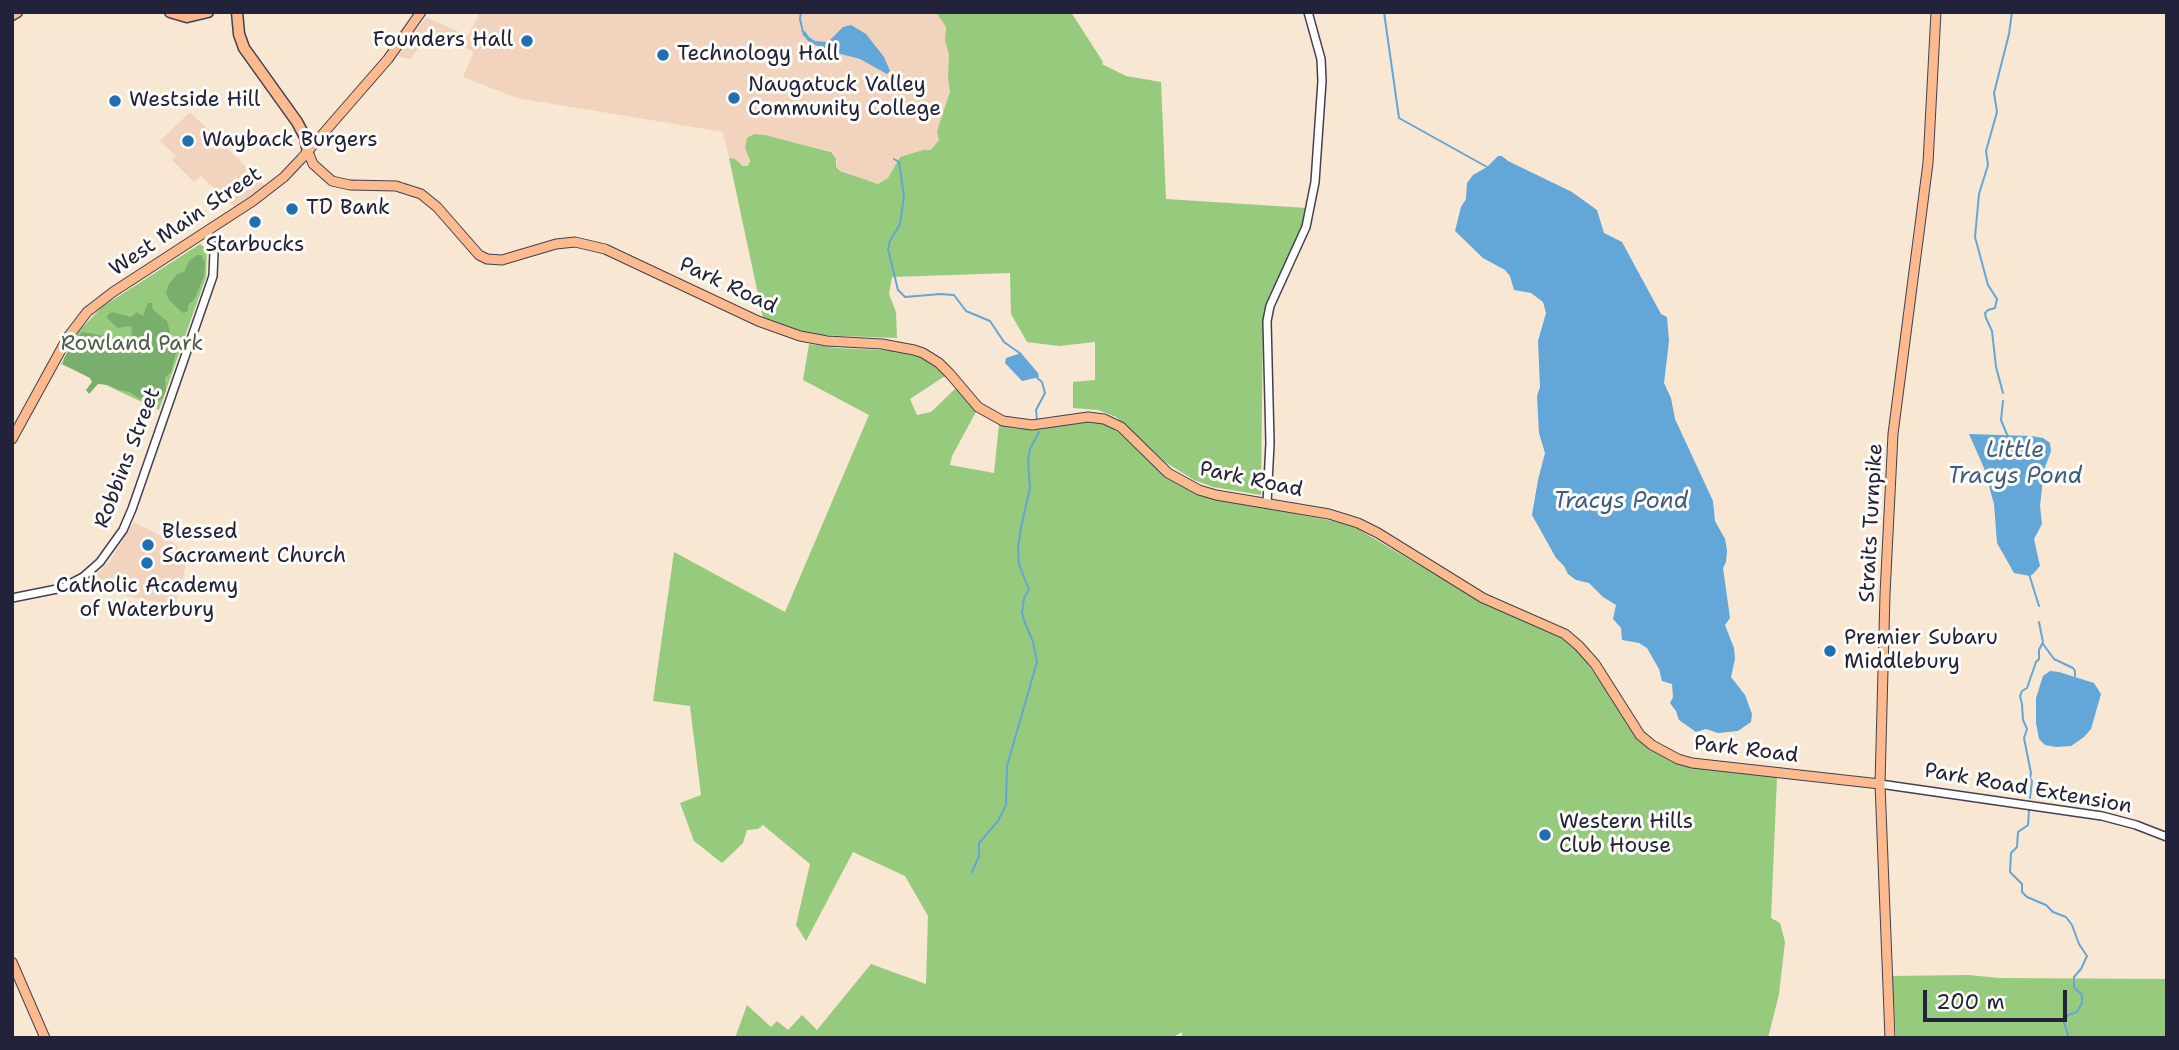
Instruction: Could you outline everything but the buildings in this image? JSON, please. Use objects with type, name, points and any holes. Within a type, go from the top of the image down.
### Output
[{"type":"highway","points":[[12,15],[18,12]]},
{"type":"highway","points":[[170,12],[187,17],[208,12]]},
{"type":"highway","points":[[237,12],[239,34],[244,48],[297,122],[305,137],[308,152]]},
{"type":"main road","name":"West Main Street","points":[[12,439],[68,337],[84,316],[113,292],[268,190],[308,152],[388,59],[421,12]]},
{"type":"main road","name":"Straits Turnpike","points":[[1890,1038],[1881,784],[1886,584],[1893,434],[1928,163],[1936,12]]},
{"type":"main road","name":"Park Road","points":[[308,152],[313,164],[332,181],[350,185],[396,186],[421,194],[437,207],[486,260],[502,260],[565,243],[597,246],[758,321],[800,336],[846,343],[883,344],[914,350],[939,363],[978,407],[1003,422],[1032,425],[1088,417],[1104,419],[1121,427],[1160,467],[1185,483],[1216,495],[1329,514],[1358,523],[1483,598],[1565,634],[1595,664],[1640,735],[1664,752],[1692,763],[1881,784]]},
{"type":"main road","points":[[12,962],[45,1038]]},
{"type":"street","points":[[1267,503],[1270,443],[1267,321],[1270,306],[1306,227],[1315,182],[1322,81],[1321,59],[1308,12]]},
{"type":"street","name":"Robbins Street","points":[[12,598],[58,589],[79,580],[100,562],[122,530],[213,276],[214,252],[207,231]]},
{"type":"street","name":"Park Road Extension","points":[[1881,784],[2102,816],[2167,837]]},
{"type":"shaded area","name":"Naugatuck Valley Community College","points":[[480,12],[936,12],[946,27],[950,93],[937,143],[931,150],[900,157],[888,178],[880,184],[838,170],[835,155],[830,151],[765,135],[755,134],[748,137],[745,148],[750,164],[744,166],[729,158],[723,132],[517,98],[463,77],[474,52],[444,38],[429,35],[410,59],[397,56],[426,17],[468,36]]},
{"type":"shaded area","points":[[190,112],[269,189],[239,211],[201,176],[194,182],[172,160],[176,156],[160,141]]},
{"type":"shaded area","name":"Catholic Academy of Waterbury","points":[[134,522],[175,543],[183,553],[186,565],[175,606],[83,587],[110,561]]},
{"type":"green space","points":[[936,12],[1071,12],[1102,64],[1126,76],[1161,82],[1166,199],[1307,208],[1300,233],[1268,299],[1263,316],[1261,495],[1213,487],[1194,480],[1165,462],[1116,417],[1098,410],[1073,408],[1073,382],[1095,380],[1095,342],[1059,346],[1027,342],[1011,314],[1010,273],[892,277],[889,294],[896,312],[897,338],[817,335],[763,318],[729,158],[748,166],[750,161],[745,148],[747,138],[754,134],[765,135],[831,152],[840,171],[878,184],[888,178],[900,157],[931,150],[939,140],[937,131],[950,92],[946,27]]},
{"type":"green space","name":"Rowland Park","points":[[200,244],[207,249],[206,277],[159,410],[61,364],[79,331],[102,307]]},
{"type":"green space","points":[[201,255],[205,262],[204,276],[194,300],[188,305],[188,311],[183,313],[169,300],[166,293],[177,274],[184,272],[189,261]]},
{"type":"green space","points":[[148,303],[152,303],[153,310],[167,321],[171,336],[178,345],[171,372],[165,378],[166,391],[162,399],[144,396],[140,399],[130,392],[98,384],[89,394],[86,390],[92,382],[90,378],[63,364],[75,341],[82,332],[95,334],[103,336],[127,353],[135,353],[136,349],[131,341],[132,327],[118,328],[107,318],[108,314],[112,312],[131,317],[137,312],[143,316]]},
{"type":"green space","points":[[809,344],[905,351],[919,356],[939,370],[945,376],[910,399],[917,415],[931,412],[956,388],[977,410],[952,456],[950,465],[994,473],[999,424],[1026,429],[1074,419],[1099,421],[1119,433],[1161,473],[1191,491],[1213,498],[1338,522],[1358,529],[1471,596],[1561,637],[1581,654],[1635,732],[1658,754],[1690,765],[1777,777],[1771,918],[1780,923],[1785,942],[1779,994],[1768,1038],[1182,1038],[1182,1032],[1172,1038],[735,1038],[747,1005],[771,1027],[777,1021],[788,1030],[802,1015],[817,1030],[871,964],[926,984],[928,916],[905,876],[853,852],[806,941],[796,925],[810,864],[763,825],[758,829],[747,830],[743,843],[722,863],[694,841],[680,803],[701,795],[690,706],[653,701],[674,552],[785,612],[869,415],[803,380]]},
{"type":"green space","points":[[1969,975],[1999,978],[2167,979],[2167,1038],[1896,1038],[1892,976]]},
{"type":"water","points":[[851,25],[866,34],[884,57],[890,71],[887,74],[860,59],[810,43],[802,34],[805,31],[815,41],[828,42],[843,27]]},
{"type":"water","name":"Tracys Pond","points":[[1498,156],[1572,192],[1597,210],[1604,233],[1622,242],[1661,314],[1667,317],[1669,341],[1664,383],[1671,398],[1675,419],[1713,501],[1715,521],[1725,539],[1727,550],[1723,568],[1730,618],[1725,625],[1734,648],[1735,659],[1731,677],[1745,695],[1752,714],[1751,722],[1738,731],[1718,733],[1706,729],[1696,732],[1679,720],[1670,703],[1673,697],[1672,684],[1662,681],[1659,669],[1647,648],[1639,643],[1622,640],[1621,628],[1613,619],[1616,605],[1589,583],[1576,580],[1568,574],[1532,515],[1545,453],[1539,433],[1537,396],[1540,387],[1538,341],[1546,313],[1543,302],[1531,293],[1514,290],[1505,270],[1483,258],[1455,231],[1461,207],[1466,199],[1467,183]]},
{"type":"water","points":[[1021,353],[1039,377],[1022,381],[1005,363],[1006,358]]},
{"type":"water","name":"Little Tracys Pond","points":[[1969,434],[2031,436],[2043,438],[2050,443],[2051,451],[2044,470],[2040,506],[2042,524],[2034,539],[2040,566],[2030,576],[2014,573],[1997,543],[1994,504],[1984,468]]},
{"type":"water","points":[[2050,671],[2094,683],[2101,694],[2091,729],[2071,746],[2045,745],[2039,739],[2036,698],[2043,676]]},
{"type":"waterway","points":[[801,12],[803,32]]},
{"type":"waterway","points":[[1384,12],[1399,118],[1487,167]]},
{"type":"waterway","points":[[2003,393],[1996,367],[1992,331],[1985,313],[1995,308],[1997,299],[1988,285],[1975,237],[1979,194],[1988,165],[1986,151],[1997,112],[1994,93],[2012,12]]},
{"type":"waterway","points":[[894,159],[899,162],[904,196],[900,224],[888,249],[898,290],[905,297],[954,295],[966,311],[990,321],[1004,342],[1021,354]]},
{"type":"waterway","points":[[1036,377],[1042,382],[1045,393],[1036,410],[1037,420]]},
{"type":"waterway","points":[[2003,401],[2001,420],[2008,437]]},
{"type":"waterway","points":[[972,872],[979,856],[979,843],[998,821],[1006,805],[1007,766],[1037,662],[1022,612],[1024,598],[1029,590],[1019,564],[1018,548],[1030,488],[1028,460],[1030,449],[1039,432]]},
{"type":"waterway","points":[[2029,574],[2039,606]]},
{"type":"waterway","points":[[2030,798],[2032,781],[2024,738],[2027,729],[2020,696],[2027,688],[2039,659],[2043,642],[2039,622]]},
{"type":"waterway","points":[[2043,644],[2054,659],[2073,668],[2075,676]]},
{"type":"waterway","points":[[2029,811],[2028,825],[2018,832],[2017,847],[2011,853],[2010,872],[2022,884],[2022,892],[2027,897],[2066,917],[2087,956],[2074,977],[2074,987],[2082,995],[2082,1003],[2077,1012],[2068,1015],[2064,1023],[2069,1038]]},
{"type":"place","name":"Founders Hall","points":[[527,41]]},
{"type":"place","name":"Technology Hall","points":[[663,55]]},
{"type":"place","name":"Naugatuck Valley Community College","points":[[734,98]]},
{"type":"place","name":"Westside Hill","points":[[115,101]]},
{"type":"place","name":"Wayback Burgers","points":[[188,141]]},
{"type":"place","name":"TD Bank","points":[[292,209]]},
{"type":"place","name":"Starbucks","points":[[255,222]]},
{"type":"place","name":"Blessed Sacrament Church","points":[[148,545]]},
{"type":"place","name":"Catholic Academy of Waterbury","points":[[147,563]]},
{"type":"place","name":"Premier Subaru Middlebury","points":[[1830,651]]},
{"type":"place","name":"Western Hills Club House","points":[[1545,835]]}]
